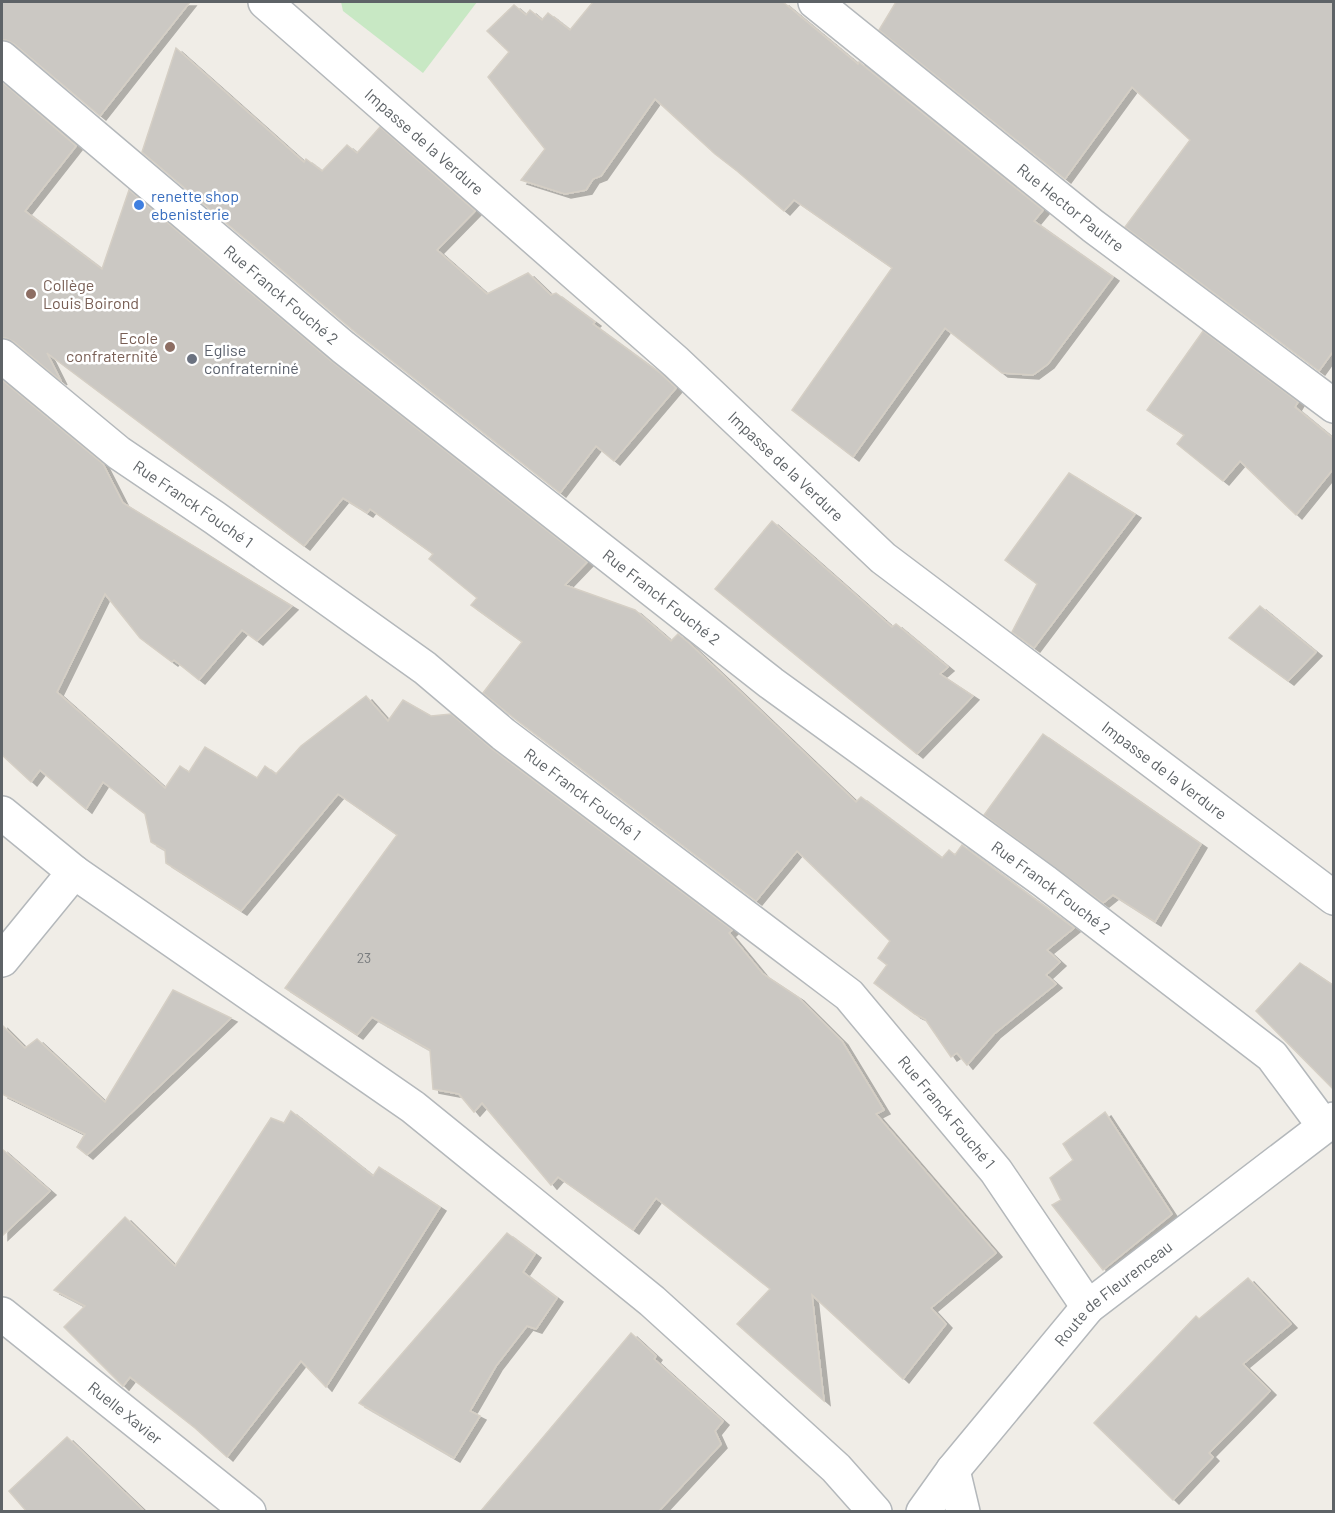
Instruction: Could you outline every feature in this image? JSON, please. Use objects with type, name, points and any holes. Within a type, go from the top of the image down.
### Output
[{"type":"street","name":"Impasse de la Verdure","points":[[265,2],[676,362],[883,558],[1334,898]]},
{"type":"street","name":"Rue Hector Paultre","points":[[815,2],[1093,226],[1334,406]]},
{"type":"street","name":"Rue Franck Fouché 2","points":[[2,58],[343,347],[771,683],[1044,881],[1272,1056],[1329,1123]]},
{"type":"street","name":"Rue Franck Fouché 1","points":[[2,356],[119,453],[224,524],[425,668],[503,734],[849,996],[996,1171],[1088,1307]]},
{"type":"street","points":[[2,813],[74,872],[413,1107],[652,1301],[836,1468],[875,1512]]},
{"type":"street","points":[[2,960],[74,872]]},
{"type":"street","name":"Route de Fleurenceau","points":[[923,1512],[953,1470],[1088,1307],[1329,1123]]},
{"type":"street","name":"Ruelle Xavier","points":[[2,1314],[249,1512]]},
{"type":"street","points":[[953,1470],[963,1512]]},
{"type":"green space","points":[[341,2],[477,2],[423,73],[343,11]]},
{"type":"building","points":[[2,2],[190,2],[100,116],[14,44],[2,40]]},
{"type":"building","points":[[593,2],[783,2],[1043,210],[1034,221],[1113,277],[1048,364],[1033,375],[1002,373],[945,328],[853,457],[792,410],[892,268],[794,200],[784,211],[715,154],[655,99],[601,176],[593,179],[586,190],[565,194],[521,180],[545,149],[488,77],[509,52],[487,31],[514,5],[526,15],[530,10],[542,20],[548,13],[570,30]]},
{"type":"building","points":[[896,2],[1334,2],[1334,350],[1319,371],[1125,227],[1190,140],[1132,87],[1065,179],[879,30]]},
{"type":"building","points":[[176,48],[304,162],[306,159],[322,171],[347,145],[357,153],[380,127],[475,211],[437,250],[487,294],[528,273],[551,295],[556,293],[595,322],[593,324],[660,373],[676,388],[614,461],[596,446],[560,493],[355,332],[142,152]]},
{"type":"building","points":[[2,82],[76,146],[25,211],[102,269],[129,190],[331,361],[587,562],[565,585],[635,610],[671,641],[678,634],[856,802],[861,797],[942,858],[949,850],[955,855],[962,845],[1074,928],[1047,950],[1060,962],[1046,975],[1056,984],[994,1034],[967,1065],[957,1053],[951,1057],[925,1019],[874,983],[887,965],[878,958],[890,941],[797,851],[756,901],[483,693],[522,642],[471,605],[477,598],[429,559],[433,554],[370,509],[367,513],[343,498],[304,546],[47,353],[61,381],[14,342],[2,338]]},
{"type":"building","points":[[1203,331],[1298,402],[1295,407],[1334,439],[1334,468],[1296,515],[1240,461],[1223,481],[1177,444],[1184,435],[1147,410]]},
{"type":"building","points":[[2,380],[103,464],[123,503],[292,606],[257,641],[242,630],[199,680],[140,638],[105,594],[57,692],[165,788],[180,766],[189,772],[205,747],[257,778],[265,766],[276,774],[301,746],[366,696],[388,721],[403,700],[431,716],[451,714],[492,749],[732,930],[729,933],[763,974],[798,997],[842,1041],[884,1110],[876,1114],[996,1253],[931,1308],[946,1324],[903,1379],[812,1295],[824,1401],[737,1324],[770,1289],[656,1198],[633,1230],[558,1177],[551,1185],[482,1103],[474,1112],[459,1094],[433,1089],[430,1050],[372,1017],[357,1035],[285,988],[397,835],[338,794],[241,911],[166,863],[165,850],[151,842],[145,814],[103,782],[86,809],[40,770],[31,782],[2,755]]},
{"type":"building","points":[[1069,473],[1135,514],[1034,648],[1012,632],[1037,584],[1005,560]]},
{"type":"building","points":[[772,521],[892,627],[896,624],[948,667],[940,674],[973,696],[917,754],[715,589]]},
{"type":"building","points":[[1260,606],[1316,652],[1288,681],[1229,638]]},
{"type":"building","points":[[1043,734],[1201,844],[1155,922],[1113,895],[1103,903],[984,815]]},
{"type":"building","points":[[1300,963],[1334,986],[1334,1090],[1256,1011]]},
{"type":"building","points":[[173,990],[231,1018],[87,1155],[77,1147],[85,1134],[2,1094],[2,1025],[25,1048],[37,1039],[105,1102]]},
{"type":"building","points":[[291,1111],[373,1176],[379,1167],[440,1207],[326,1387],[301,1361],[227,1457],[195,1428],[130,1377],[123,1386],[64,1327],[85,1306],[54,1290],[125,1217],[175,1266],[271,1118],[284,1123]]},
{"type":"building","points":[[1105,1112],[1172,1214],[1103,1270],[1052,1205],[1061,1200],[1050,1178],[1073,1160],[1063,1144]]},
{"type":"building","points":[[2,1149],[50,1191],[2,1236]]},
{"type":"building","points":[[507,1233],[535,1254],[523,1272],[557,1298],[536,1329],[527,1326],[496,1366],[470,1411],[480,1416],[454,1458],[359,1403]]},
{"type":"building","points":[[1248,1278],[1291,1324],[1243,1364],[1270,1391],[1209,1453],[1213,1457],[1173,1500],[1094,1423],[1196,1316],[1199,1319]]},
{"type":"building","points":[[631,1333],[656,1356],[654,1359],[723,1421],[715,1431],[721,1444],[658,1512],[480,1512]]},
{"type":"building","points":[[67,1437],[145,1512],[27,1512],[9,1491]]},
{"type":"place","name":"renette shop ebenisterie","points":[[139,205]]},
{"type":"place","name":"Collège Louis Boirond","points":[[31,294]]},
{"type":"place","name":"Ecole confraternité","points":[[170,347]]},
{"type":"place","name":"Eglise confraterniné","points":[[192,359]]}]
